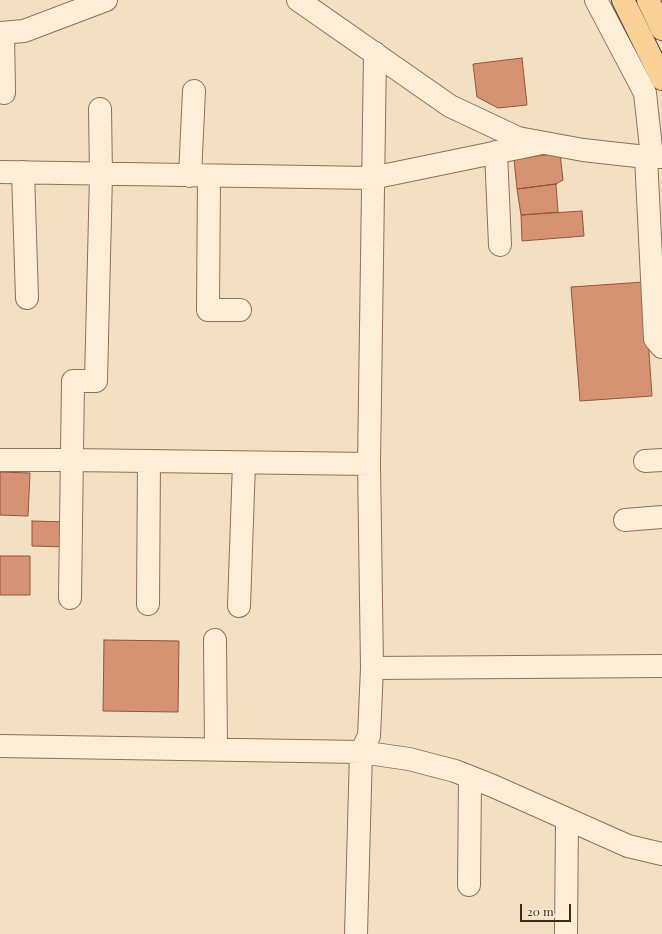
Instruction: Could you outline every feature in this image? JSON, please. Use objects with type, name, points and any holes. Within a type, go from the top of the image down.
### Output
[{"type":"main road","points":[[623,0],[662,80]]},
{"type":"main road","points":[[648,0],[662,29]]},
{"type":"street","points":[[4,93],[2,33],[24,31],[106,0]]},
{"type":"street","points":[[298,0],[450,106],[518,138],[583,150],[653,157]]},
{"type":"street","points":[[596,0],[645,92],[653,157],[655,339],[662,347]]},
{"type":"street","points":[[356,934],[361,752],[369,736],[372,668],[369,464],[375,53]]},
{"type":"street","points":[[194,91],[208,310],[240,310]]},
{"type":"street","points":[[70,598],[73,380],[96,381],[101,175],[100,109]]},
{"type":"street","points":[[0,172],[101,175],[372,178],[542,143]]},
{"type":"street","points":[[496,152],[500,245]]},
{"type":"street","points":[[23,172],[26,298]]},
{"type":"street","points":[[0,460],[369,464]]},
{"type":"street","points":[[148,604],[149,461]]},
{"type":"street","points":[[240,606],[244,463]]},
{"type":"street","points":[[625,520],[662,517]]},
{"type":"street","points":[[215,640],[216,749]]},
{"type":"street","points":[[372,668],[662,666]]},
{"type":"street","points":[[0,746],[361,752],[409,759],[455,771],[470,779],[493,786],[628,846],[662,854]]},
{"type":"street","points":[[468,885],[470,779]]},
{"type":"street","points":[[566,934],[567,819]]},
{"type":"building","points":[[522,58],[527,105],[498,108],[477,97],[473,64]]},
{"type":"building","points":[[560,153],[563,180],[556,184],[517,189],[514,159]]},
{"type":"building","points":[[556,184],[558,212],[521,215],[517,189]]},
{"type":"building","points":[[582,211],[584,236],[522,241],[521,215]]},
{"type":"building","points":[[644,282],[652,396],[580,401],[571,287]]},
{"type":"building","points":[[0,472],[30,473],[28,516],[0,515]]},
{"type":"building","points":[[32,521],[67,522],[67,547],[32,546]]},
{"type":"building","points":[[0,556],[30,556],[30,595],[0,595]]},
{"type":"building","points":[[104,640],[179,641],[178,712],[103,711]]}]
